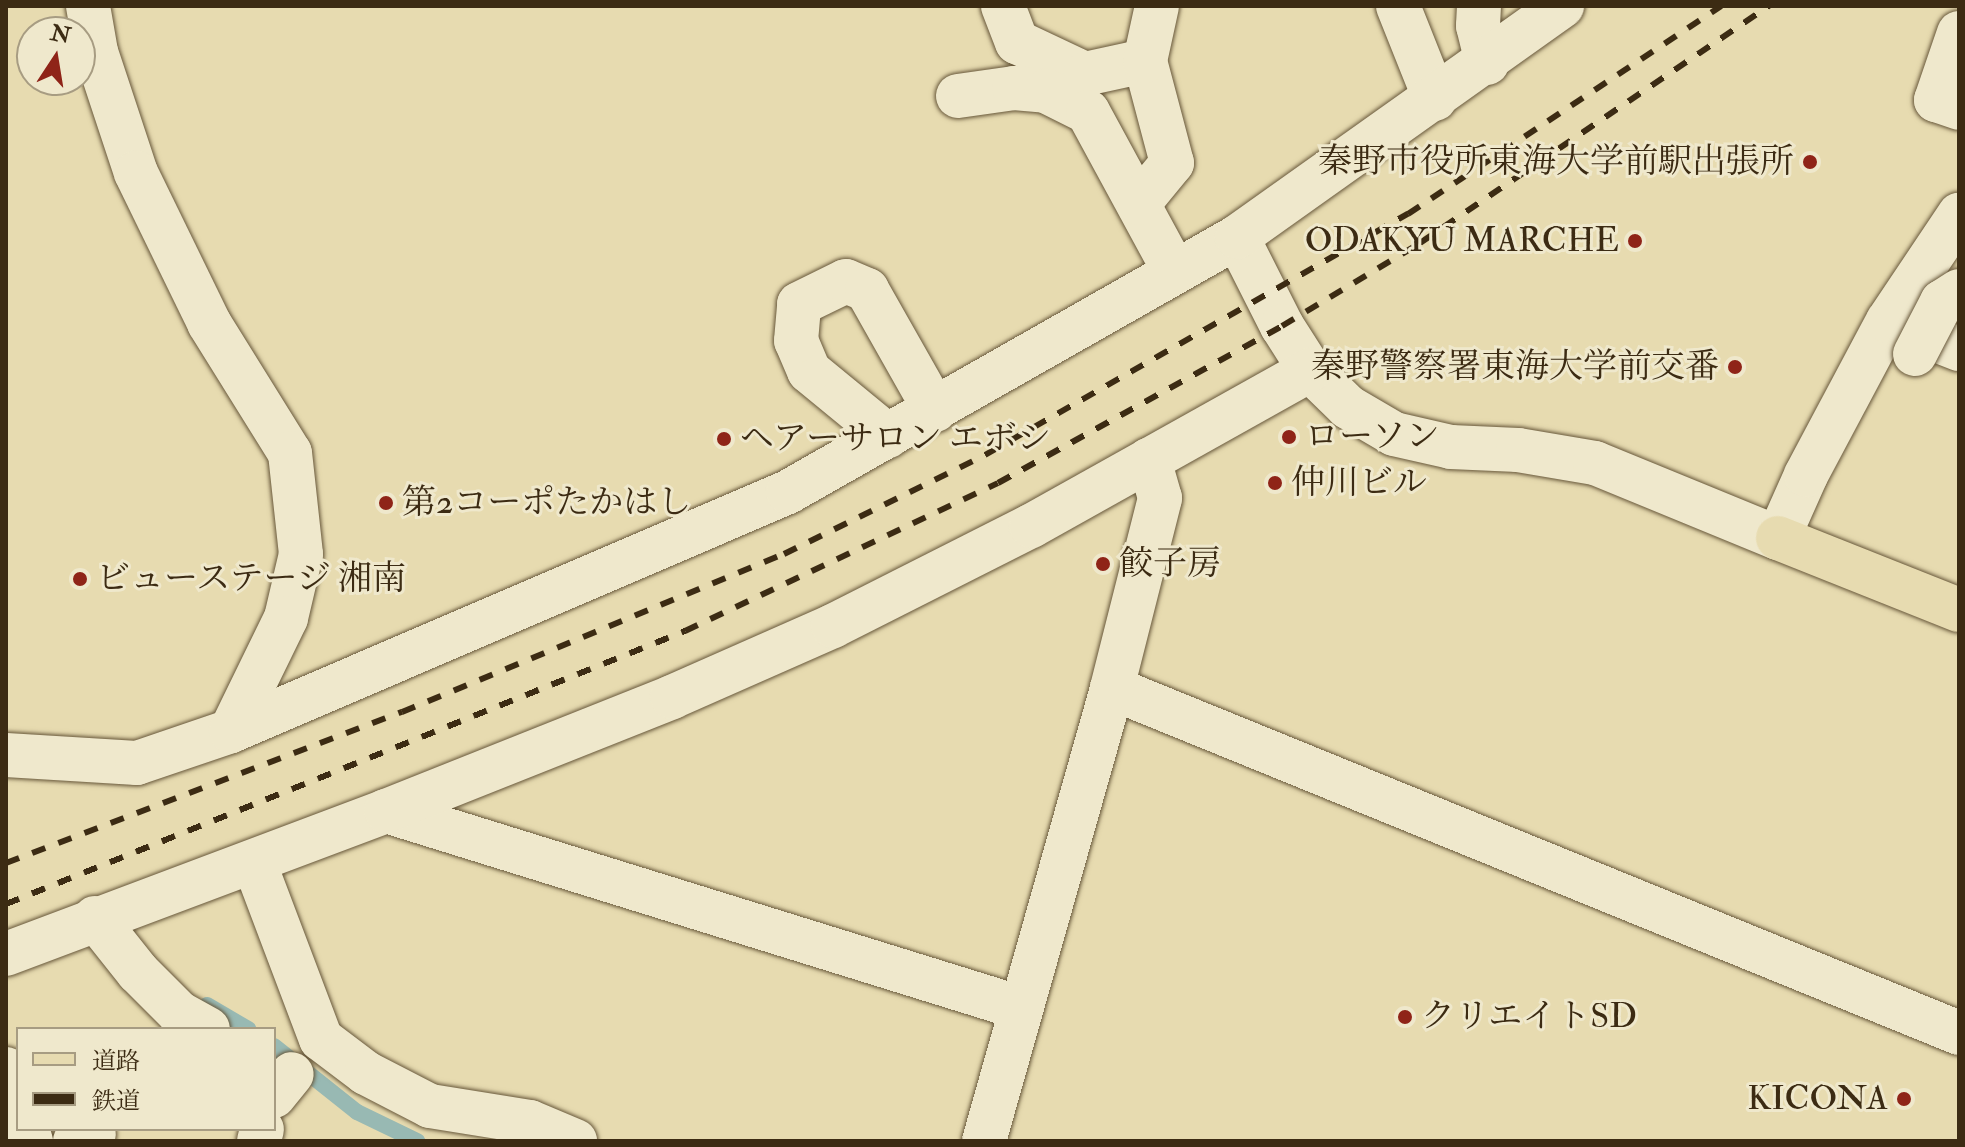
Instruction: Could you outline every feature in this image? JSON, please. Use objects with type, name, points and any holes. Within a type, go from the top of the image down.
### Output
[{"type":"main road","points":[[1778,538],[1959,610]]},
{"type":"street","points":[[88,6],[96,52],[136,173],[209,323],[290,453],[301,554],[286,618],[231,731]]},
{"type":"street","points":[[1003,6],[1017,42],[1085,74],[1145,61]]},
{"type":"street","points":[[1139,203],[1172,163],[1145,61],[1157,6]]},
{"type":"street","points":[[1398,6],[1435,99]]},
{"type":"street","points":[[1479,6],[1478,26],[1487,63]]},
{"type":"street","points":[[6,755],[137,763],[231,731],[788,492],[1237,237],[1487,63],[1562,6]]},
{"type":"street","points":[[1959,33],[1936,100],[1959,108]]},
{"type":"street","points":[[958,96],[1014,88],[1046,91],[1088,112],[1175,272]]},
{"type":"street","points":[[1237,237],[1282,326],[1310,370],[1348,407],[1394,434],[1451,447],[1518,450],[1595,463],[1778,538],[1806,475],[1901,337],[1959,215]]},
{"type":"street","points":[[888,436],[809,371],[796,341],[799,304],[846,281],[867,290],[935,410]]},
{"type":"street","points":[[1901,337],[1959,291]]},
{"type":"street","points":[[1901,337],[1959,349]]},
{"type":"street","points":[[6,954],[386,811],[672,697],[833,626],[1031,526],[1310,370]]},
{"type":"street","points":[[984,1141],[1112,688],[1160,498],[1149,460]]},
{"type":"street","points":[[1112,688],[1959,1033]]},
{"type":"street","points":[[386,811],[1021,1008]]},
{"type":"street","points":[[254,862],[321,1039],[366,1073],[430,1106],[530,1122],[575,1141]]},
{"type":"street","points":[[95,918],[138,972],[179,1013],[204,1027]]},
{"type":"street","points":[[6,1069],[16,1097]]},
{"type":"waterway","points":[[207,1005],[245,1027]]},
{"type":"waterway","points":[[276,1048],[357,1112],[417,1141]]},
{"type":"railway","points":[[6,863],[402,712],[784,554],[985,455],[1408,214],[1721,6]]},
{"type":"railway","points":[[6,904],[685,631],[998,483],[1282,326],[1420,243],[1769,6]]},
{"type":"place","name":"秦野市役所東海大学前駅出張所","points":[[1810,162]]},
{"type":"place","name":"ODAKYU MARCHE","points":[[1635,241]]},
{"type":"place","name":"秦野警察署東海大学前交番","points":[[1735,367]]},
{"type":"place","name":"ローソン","points":[[1289,437]]},
{"type":"place","name":"ヘアーサロン エボシ","points":[[724,439]]},
{"type":"place","name":"仲川ビル","points":[[1275,483]]},
{"type":"place","name":"第2コーポたかはし","points":[[386,503]]},
{"type":"place","name":"餃子房","points":[[1103,564]]},
{"type":"place","name":"ビューステージ 湘南","points":[[80,579]]},
{"type":"place","name":"クリエイトSD","points":[[1405,1017]]},
{"type":"place","name":"KICONA","points":[[1904,1099]]}]
